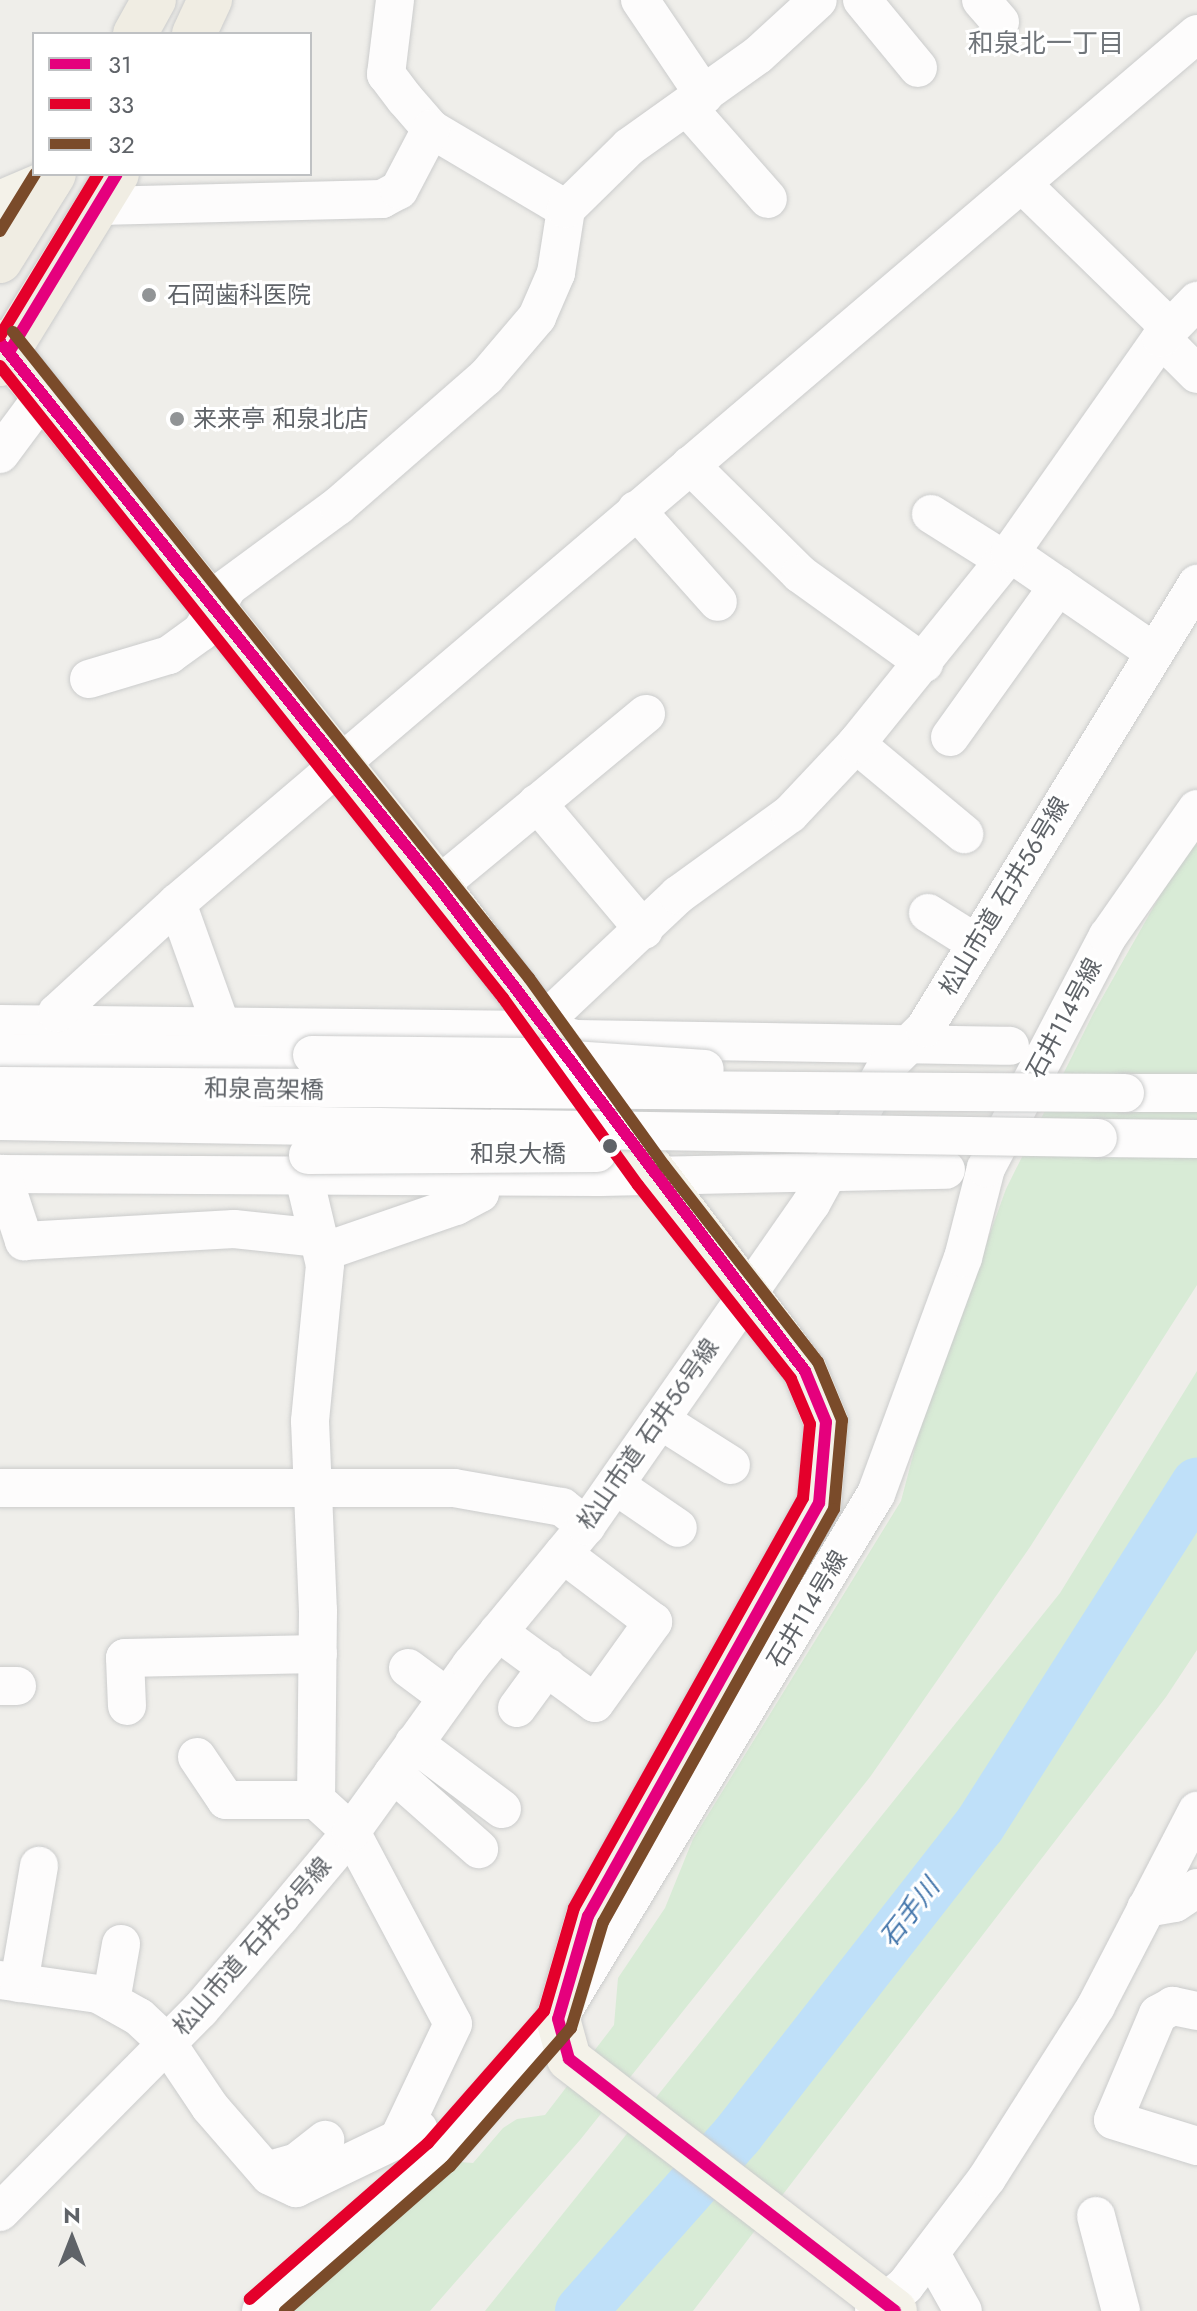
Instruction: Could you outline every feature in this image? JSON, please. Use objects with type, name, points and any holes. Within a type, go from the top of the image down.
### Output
[{"type":"highway","points":[[136,32],[154,0]]},
{"type":"highway","points":[[195,32],[210,0]]},
{"type":"highway","points":[[0,261],[52,178]]},
{"type":"highway","points":[[3,353],[108,190]]},
{"type":"main road","points":[[0,203],[52,178]]},
{"type":"main road","points":[[3,353],[43,396],[215,606],[438,886],[651,1175],[746,1291],[805,1371],[826,1422],[819,1503],[588,1916],[558,2019],[569,2059],[612,2089],[885,2308]]},
{"type":"street","points":[[395,0],[386,74],[431,129],[566,209]]},
{"type":"street","points":[[640,0],[696,101],[768,199]]},
{"type":"street","points":[[89,679],[169,655],[201,632],[215,606],[237,579],[338,506],[486,377],[537,317],[556,273],[566,209],[629,147],[696,101],[818,0]]},
{"type":"street","points":[[862,0],[918,68]]},
{"type":"street","points":[[57,1024],[57,1013],[177,903],[1197,34]]},
{"type":"street","points":[[108,190],[382,199],[399,190],[431,129]]},
{"type":"street","points":[[1022,184],[1165,333],[1197,374]]},
{"type":"street","points":[[544,1030],[556,1010],[678,895],[790,814],[856,744],[1007,556],[1165,333],[1197,301]]},
{"type":"street","points":[[0,454],[43,396]]},
{"type":"street","points":[[690,465],[800,574],[924,663]]},
{"type":"street","points":[[636,510],[718,602]]},
{"type":"street","points":[[931,514],[1058,586],[1154,652]]},
{"type":"street","name":"松山市道 石井56号線","points":[[0,2212],[167,2043],[351,1832],[447,1697],[575,1540],[746,1291],[811,1204],[886,1067],[915,1044],[974,942],[1197,584]]},
{"type":"street","points":[[950,737],[1058,586]]},
{"type":"street","points":[[438,886],[646,714]]},
{"type":"street","points":[[856,744],[964,834]]},
{"type":"street","points":[[537,803],[644,930]]},
{"type":"street","name":"石井114号線","points":[[261,2311],[439,2154],[558,2019],[876,1494],[963,1258],[986,1168],[1108,936],[1197,809]]},
{"type":"street","points":[[177,903],[221,1026]]},
{"type":"street","points":[[928,913],[974,942]]},
{"type":"street","points":[[0,1024],[544,1030],[576,1039],[1010,1046]]},
{"type":"street","points":[[345,1027],[345,1178]]},
{"type":"street","points":[[0,1053],[528,1057],[828,1075],[909,1092]]},
{"type":"street","name":"和泉高架橋","points":[[0,1086],[528,1109]]},
{"type":"street","points":[[528,1109],[909,1092],[1197,1093]]},
{"type":"street","name":"和泉高架橋","points":[[0,1121],[528,1109]]},
{"type":"street","name":"和泉大橋","points":[[528,1109],[966,1136],[1197,1139]]},
{"type":"street","name":"和泉大橋","points":[[306,1166],[899,1148],[966,1136]]},
{"type":"street","points":[[1,1166],[181,1176],[306,1166]]},
{"type":"street","points":[[1,1166],[24,1241],[193,1230],[321,1245],[456,1206],[480,1193],[479,1177]]},
{"type":"street","points":[[1,1166],[306,1166],[345,1178],[946,1170]]},
{"type":"street","points":[[306,1166],[321,1245],[309,1486],[318,1654],[316,1800]]},
{"type":"street","points":[[181,1176],[193,1230]]},
{"type":"street","points":[[660,1420],[731,1465]]},
{"type":"street","points":[[615,1485],[678,1528]]},
{"type":"street","points":[[0,1488],[454,1488],[562,1507],[575,1540],[653,1622],[595,1703],[498,1632]]},
{"type":"street","points":[[127,1706],[125,1658],[318,1654]]},
{"type":"street","points":[[517,1708],[547,1667]]},
{"type":"street","points":[[408,1668],[447,1697]]},
{"type":"street","points":[[197,1757],[226,1800],[316,1800],[351,1832],[453,2024],[398,2140]]},
{"type":"street","points":[[403,1758],[502,1809]]},
{"type":"street","points":[[403,1758],[479,1849]]},
{"type":"street","points":[[885,2308],[931,2254],[1041,2094],[1197,1811]]},
{"type":"street","points":[[39,1866],[10,1982],[111,2001],[167,2043],[210,2107],[266,2171],[296,2188],[426,2126],[481,2070],[558,2019]]},
{"type":"street","points":[[1146,1908],[1175,1903],[1197,1888]]},
{"type":"street","points":[[111,2001],[121,1944]]},
{"type":"street","points":[[1197,2011],[1173,2006],[1158,2014],[1113,2120],[1197,2146]]},
{"type":"street","points":[[266,2171],[297,2162],[325,2140]]},
{"type":"street","points":[[1096,2216],[1121,2311]]},
{"type":"street","points":[[931,2254],[963,2311]]},
{"type":"green space","points":[[1197,830],[1197,1285],[1030,1547],[870,1777],[580,2140],[430,2311],[290,2311],[460,2162],[473,2163],[503,2128],[517,2119],[545,2115],[614,2025],[618,1978],[665,1908],[693,1839],[901,1501],[922,1421],[1006,1189],[1093,1014]]},
{"type":"green space","points":[[1197,1371],[1197,1650],[1166,1697],[693,2311],[485,2311],[1060,1593]]},
{"type":"waterway","name":"石手川","points":[[581,2311],[738,2134],[979,1826],[1197,1484]]},
{"type":"transit line","name":"32","points":[[0,231],[34,176]]},
{"type":"transit line","name":"33","points":[[0,336],[97,176]]},
{"type":"transit line","name":"31","points":[[9,352],[116,176]]},
{"type":"transit line","name":"32","points":[[13,332],[529,978],[664,1165],[818,1362],[842,1420],[834,1509],[603,1922],[571,2028],[450,2166],[285,2311]]},
{"type":"transit line","name":"31","points":[[0,342],[438,886],[805,1371],[826,1422],[819,1503],[588,1916],[558,2019],[569,2059],[895,2311]]},
{"type":"transit line","name":"33","points":[[0,366],[503,998],[638,1185],[791,1379],[810,1424],[803,1498],[574,1908],[544,2011],[428,2143],[250,2299]]},
{"type":"place","name":"石岡歯科医院","points":[[149,295]]},
{"type":"place","name":"来来亭 和泉北店","points":[[177,419]]},
{"type":"district","name":"和泉北一丁目","points":[[1046,44]]}]
